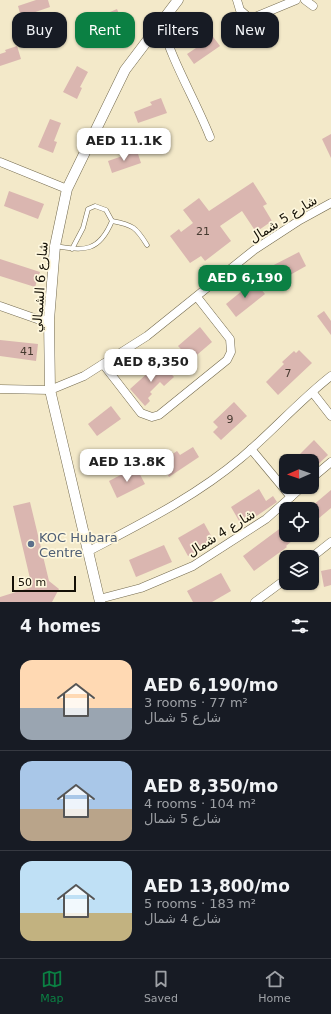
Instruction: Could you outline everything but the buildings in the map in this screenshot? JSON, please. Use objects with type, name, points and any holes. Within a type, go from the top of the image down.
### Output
[{"type":"street","name":"شارع 6 الشمالي","points":[[169,12],[178,0]]},
{"type":"street","points":[[237,0],[240,10],[248,17],[255,17],[296,0]]},
{"type":"street","points":[[304,0],[313,6]]},
{"type":"street","name":"شارع 6 الشمالي","points":[[99,600],[50,390],[49,320],[55,246],[67,189],[125,70],[143,46]]},
{"type":"street","points":[[169,48],[198,107],[210,137]]},
{"type":"street","points":[[0,162],[67,189]]},
{"type":"street","name":"شارع 5 شمال","points":[[50,390],[84,376],[147,336],[254,250],[300,220],[331,203]]},
{"type":"street","points":[[103,364],[141,413],[152,417],[159,415],[227,360],[231,352],[230,339],[197,297]]},
{"type":"street","points":[[0,306],[37,319],[49,320]]},
{"type":"street","points":[[87,552],[155,516],[217,477],[251,449],[331,376]]},
{"type":"street","points":[[0,389],[50,390]]},
{"type":"street","points":[[313,393],[331,416]]},
{"type":"street","points":[[251,449],[291,497]]},
{"type":"street","points":[[319,472],[331,462]]},
{"type":"street","name":"شارع 4 شمال","points":[[99,600],[141,588],[193,566],[266,519],[294,494]]},
{"type":"street","points":[[319,551],[331,542]]},
{"type":"street","points":[[255,602],[279,584]]},
{"type":"lane","points":[[72,249],[83,228],[86,213],[89,208],[95,206],[103,208],[109,214],[112,221]]},
{"type":"lane","points":[[55,246],[72,249],[87,249],[97,244],[112,221]]},
{"type":"lane","points":[[112,221],[126,224],[135,228],[147,245]]},
{"type":"place","name":"KOC Hubara Centre","points":[[31,544]]}]
